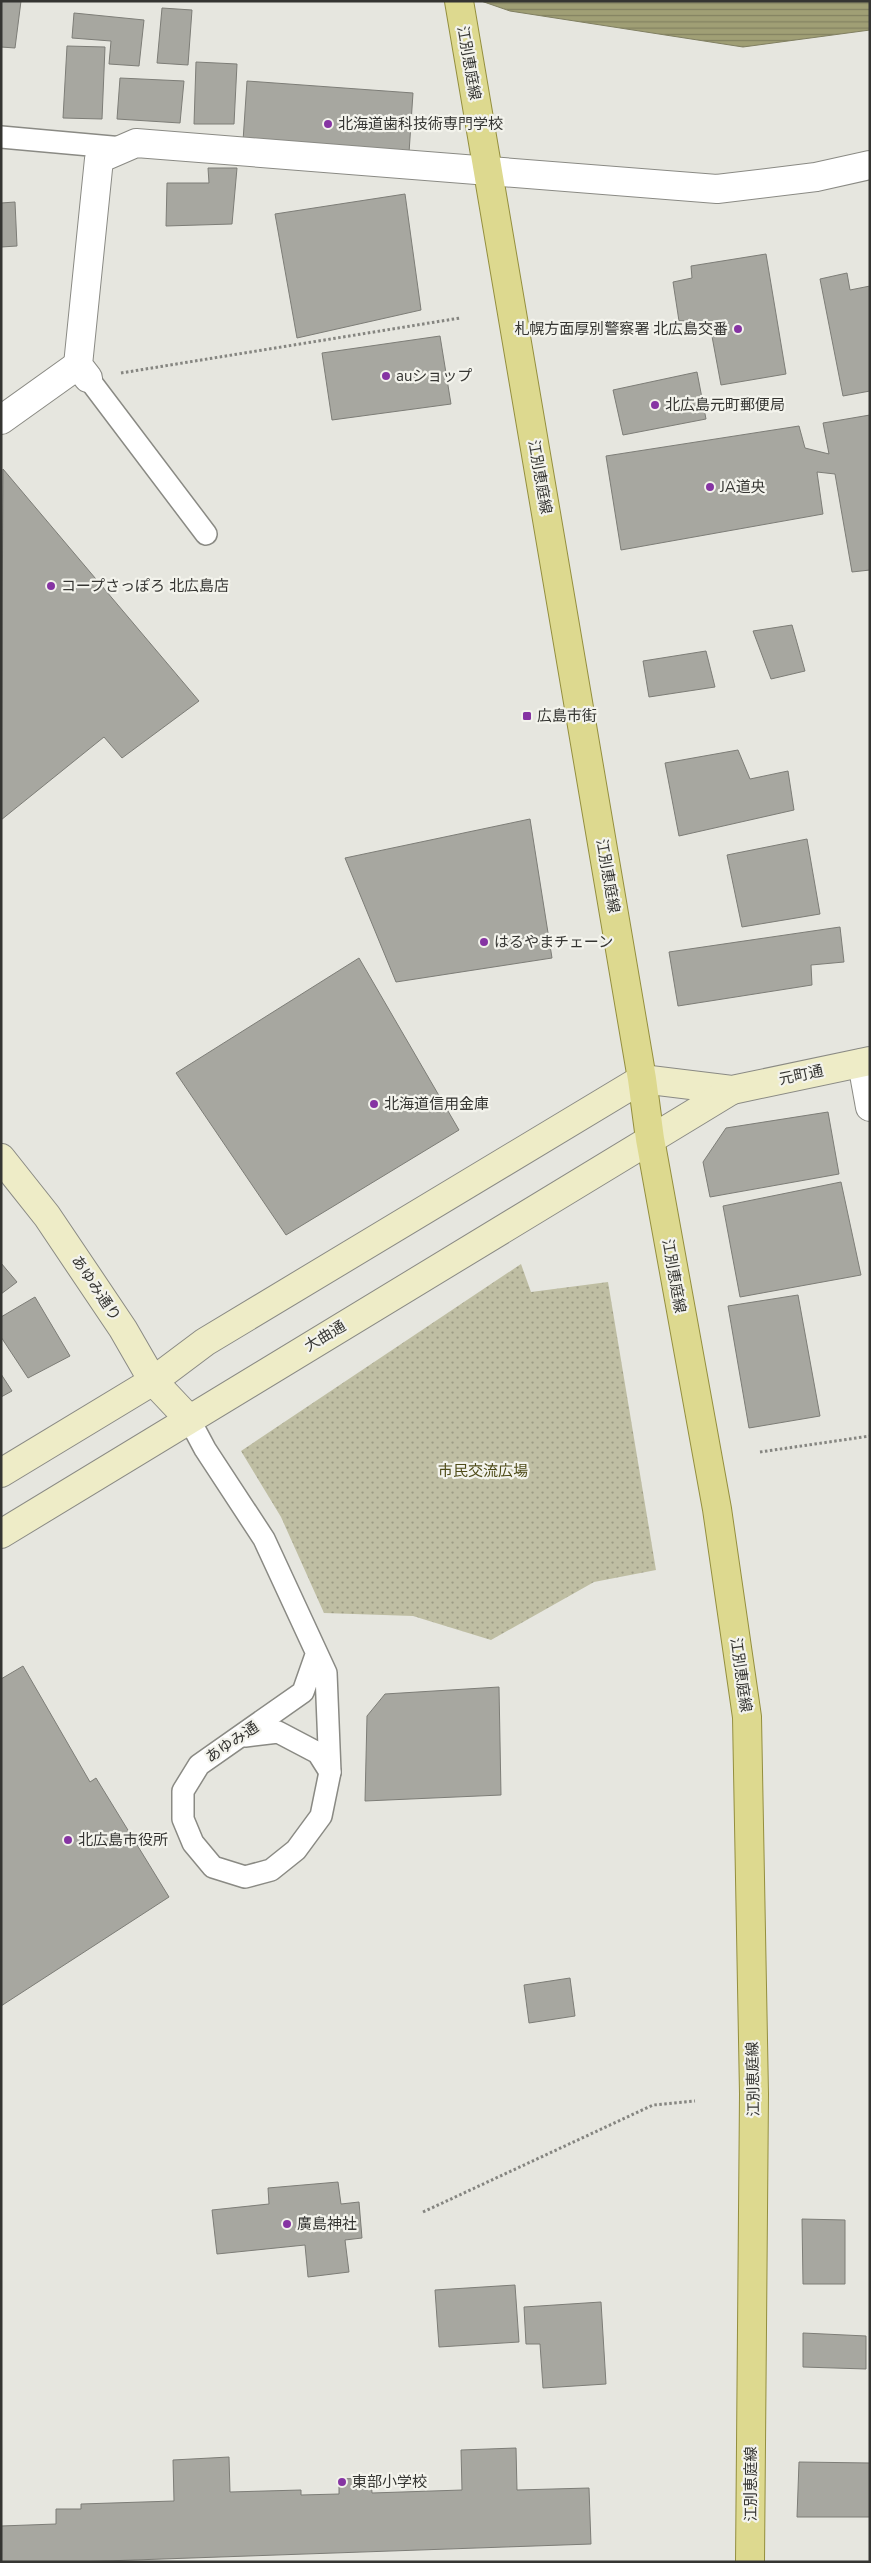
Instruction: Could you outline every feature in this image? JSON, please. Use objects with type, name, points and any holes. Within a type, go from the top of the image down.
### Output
[{"type":"main road","name":"江別恵庭線","points":[[459,1],[642,1079],[650,1139],[717,1509],[747,1717],[754,2094],[750,2562]]},
{"type":"main road","name":"元町通","points":[[732,1090],[866,1062]]},
{"type":"main road","points":[[1,1474],[153,1381],[204,1342],[642,1079],[732,1090]]},
{"type":"main road","name":"大曲通","points":[[1,1534],[732,1090]]},
{"type":"main road","name":"あゆみ通り","points":[[1,1158],[47,1216],[123,1329],[153,1381],[189,1419]]},
{"type":"street","points":[[1,420],[83,372],[99,159],[136,143],[717,189],[816,177],[870,165]]},
{"type":"street","points":[[866,1062],[870,1107]]},
{"type":"lane","points":[[1,137],[123,148]]},
{"type":"lane","points":[[83,372],[206,534]]},
{"type":"lane","name":"あゆみ通","points":[[189,1419],[264,1539],[316,1655],[326,1673],[330,1772],[321,1816],[296,1850],[271,1870],[245,1876],[213,1867],[193,1843],[183,1819],[183,1791],[199,1765],[242,1737],[303,1692],[316,1655]]},
{"type":"lane","points":[[242,1737],[278,1732],[318,1753],[330,1772]]},
{"type":"path","points":[[83,372],[460,318]]},
{"type":"path","points":[[760,1452],[870,1436]]},
{"type":"path","points":[[423,2212],[653,2105],[695,2100]]},
{"type":"green space","name":"市民交流広場","points":[[521,1264],[531,1292],[608,1282],[656,1570],[594,1582],[491,1640],[413,1616],[324,1613],[281,1517],[241,1451]]},
{"type":"shaded area","points":[[481,1],[870,1],[870,30],[743,47],[510,11]]},
{"type":"building","points":[[1,1],[21,1],[15,48],[1,47]]},
{"type":"building","points":[[162,8],[192,10],[188,65],[157,63]]},
{"type":"building","points":[[74,13],[144,20],[139,66],[109,64],[111,41],[72,38]]},
{"type":"building","points":[[67,46],[105,47],[102,119],[63,118]]},
{"type":"building","points":[[196,62],[237,64],[234,124],[194,124]]},
{"type":"building","points":[[120,78],[184,81],[180,123],[117,119]]},
{"type":"building","points":[[247,81],[413,93],[409,153],[243,141]]},
{"type":"building","points":[[208,168],[237,168],[232,224],[166,226],[167,183],[209,183]]},
{"type":"building","points":[[405,194],[421,310],[297,338],[275,214]]},
{"type":"building","points":[[15,202],[17,246],[1,247],[1,203]]},
{"type":"building","points":[[766,254],[786,374],[721,385],[711,331],[698,331],[696,321],[679,321],[673,282],[692,278],[691,266]]},
{"type":"building","points":[[847,273],[850,290],[870,286],[870,391],[843,396],[820,279]]},
{"type":"building","points":[[440,336],[451,404],[332,420],[322,353]]},
{"type":"building","points":[[697,372],[706,419],[623,435],[613,390]]},
{"type":"building","points":[[870,415],[870,570],[852,572],[835,474],[817,472],[823,514],[621,550],[606,456],[799,426],[805,448],[829,454],[823,423]]},
{"type":"building","name":"コープさっぽろ 北広島店","points":[[3,469],[199,701],[122,758],[104,737],[1,820]]},
{"type":"building","points":[[792,625],[805,671],[771,679],[753,631]]},
{"type":"building","points":[[706,651],[715,687],[649,697],[643,661]]},
{"type":"building","points":[[738,750],[750,779],[788,771],[794,810],[679,836],[665,763]]},
{"type":"building","points":[[530,819],[552,958],[396,982],[345,858]]},
{"type":"building","points":[[807,839],[820,914],[742,927],[727,855]]},
{"type":"building","points":[[840,927],[844,962],[811,965],[812,985],[678,1006],[669,952]]},
{"type":"building","points":[[359,958],[459,1130],[286,1235],[176,1073]]},
{"type":"building","points":[[828,1112],[839,1174],[710,1197],[703,1162],[726,1128]]},
{"type":"building","points":[[841,1182],[861,1275],[740,1297],[723,1206]]},
{"type":"building","points":[[1,1263],[17,1282],[1,1294]]},
{"type":"building","points":[[798,1295],[820,1416],[749,1428],[728,1306]]},
{"type":"building","points":[[35,1297],[70,1356],[28,1378],[1,1337],[1,1317]]},
{"type":"building","points":[[1,1374],[12,1391],[1,1397]]},
{"type":"building","name":"北広島市役所","points":[[23,1666],[90,1782],[96,1778],[169,1897],[1,2006],[1,1679]]},
{"type":"building","points":[[499,1687],[501,1795],[365,1801],[367,1716],[385,1694]]},
{"type":"building","points":[[570,1978],[575,2016],[529,2023],[524,1985]]},
{"type":"building","name":"廣島神社","points":[[338,2182],[341,2204],[359,2202],[362,2238],[345,2240],[349,2272],[308,2277],[305,2245],[217,2254],[212,2210],[269,2204],[268,2188]]},
{"type":"building","points":[[802,2219],[845,2220],[845,2284],[803,2284]]},
{"type":"building","points":[[515,2285],[519,2342],[439,2347],[435,2290]]},
{"type":"building","points":[[601,2302],[606,2384],[543,2388],[540,2344],[526,2344],[524,2307]]},
{"type":"building","points":[[803,2333],[866,2336],[866,2369],[803,2367]]},
{"type":"building","points":[[516,2448],[517,2490],[589,2488],[591,2544],[77,2562],[1,2562],[1,2526],[56,2524],[56,2509],[81,2509],[81,2504],[174,2501],[173,2460],[229,2457],[230,2492],[301,2490],[301,2495],[339,2494],[339,2479],[371,2478],[372,2493],[462,2490],[461,2450]]},
{"type":"building","points":[[799,2462],[870,2463],[870,2517],[797,2517]]},
{"type":"place","name":"北海道歯科技術専門学校","points":[[328,124]]},
{"type":"place","name":"札幌方面厚別警察署 北広島交番","points":[[738,329]]},
{"type":"place","name":"auショップ","points":[[386,376]]},
{"type":"place","name":"北広島元町郵便局","points":[[655,405]]},
{"type":"place","name":"JA道央","points":[[710,487]]},
{"type":"place","name":"コープさっぽろ 北広島店","points":[[51,586]]},
{"type":"place","name":"広島市街","points":[[527,716]]},
{"type":"place","name":"はるやまチェーン","points":[[484,942]]},
{"type":"place","name":"北海道信用金庫","points":[[374,1104]]},
{"type":"place","name":"北広島市役所","points":[[68,1840]]},
{"type":"place","name":"廣島神社","points":[[287,2224]]},
{"type":"place","name":"東部小学校","points":[[342,2482]]}]
